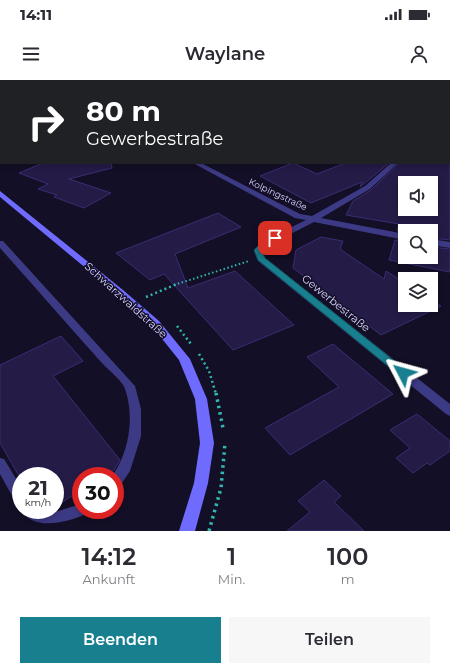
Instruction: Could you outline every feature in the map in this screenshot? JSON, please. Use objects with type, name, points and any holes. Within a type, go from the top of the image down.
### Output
[{"type":"main road","name":"Schwarzwaldstraße","points":[[0,193],[120,292],[154,323],[170,340],[184,359],[200,399],[207,443],[202,483],[187,531]]},
{"type":"street","name":"Kolpingstraße","points":[[198,164],[298,216],[311,220],[398,236]]},
{"type":"street","points":[[261,259],[258,250],[264,244],[311,220],[362,190],[388,171],[394,164]]},
{"type":"street","points":[[438,243],[450,245]]},
{"type":"street","name":"Gewerbestraße","points":[[261,259],[450,411]]},
{"type":"lane","points":[[0,243],[102,359],[130,386],[135,409],[136,436],[124,470]]},
{"type":"lane","points":[[0,463],[12,484]]},
{"type":"lane","points":[[36,519],[51,519]]},
{"type":"path","points":[[152,295],[239,264],[261,259]]},
{"type":"building","points":[[41,164],[111,164],[112,168],[69,179],[111,193],[84,208],[54,197],[57,195],[38,189],[48,184],[19,173]]},
{"type":"building","points":[[290,164],[295,164],[317,174],[342,164],[388,164],[360,187],[362,182],[311,203],[260,176]]},
{"type":"building","points":[[398,164],[450,164],[450,240],[438,239],[438,224],[399,224],[346,215],[353,201],[371,190]]},
{"type":"building","points":[[218,213],[241,227],[175,254],[188,288],[235,271],[294,325],[233,350],[164,274],[150,280],[116,253]]},
{"type":"building","points":[[321,237],[343,241],[340,249],[384,279],[386,271],[398,279],[398,312],[429,312],[381,335],[293,268],[296,250]]},
{"type":"building","points":[[395,240],[398,240],[398,262],[389,260]]},
{"type":"building","points":[[438,248],[450,249],[450,272],[409,264],[438,264]]},
{"type":"building","points":[[61,336],[83,361],[53,376],[120,460],[116,467],[72,467],[72,496],[64,501],[64,467],[14,467],[0,443],[0,365]]},
{"type":"building","points":[[333,344],[393,394],[290,455],[265,428],[339,387],[307,357]]},
{"type":"building","points":[[417,414],[450,441],[450,451],[430,465],[427,463],[413,473],[396,458],[410,448],[390,430]]},
{"type":"building","points":[[324,480],[341,496],[334,502],[364,531],[287,531],[310,512],[298,501]]},
{"type":"route","points":[[275,238],[264,244],[258,250],[261,259],[403,373]]}]
